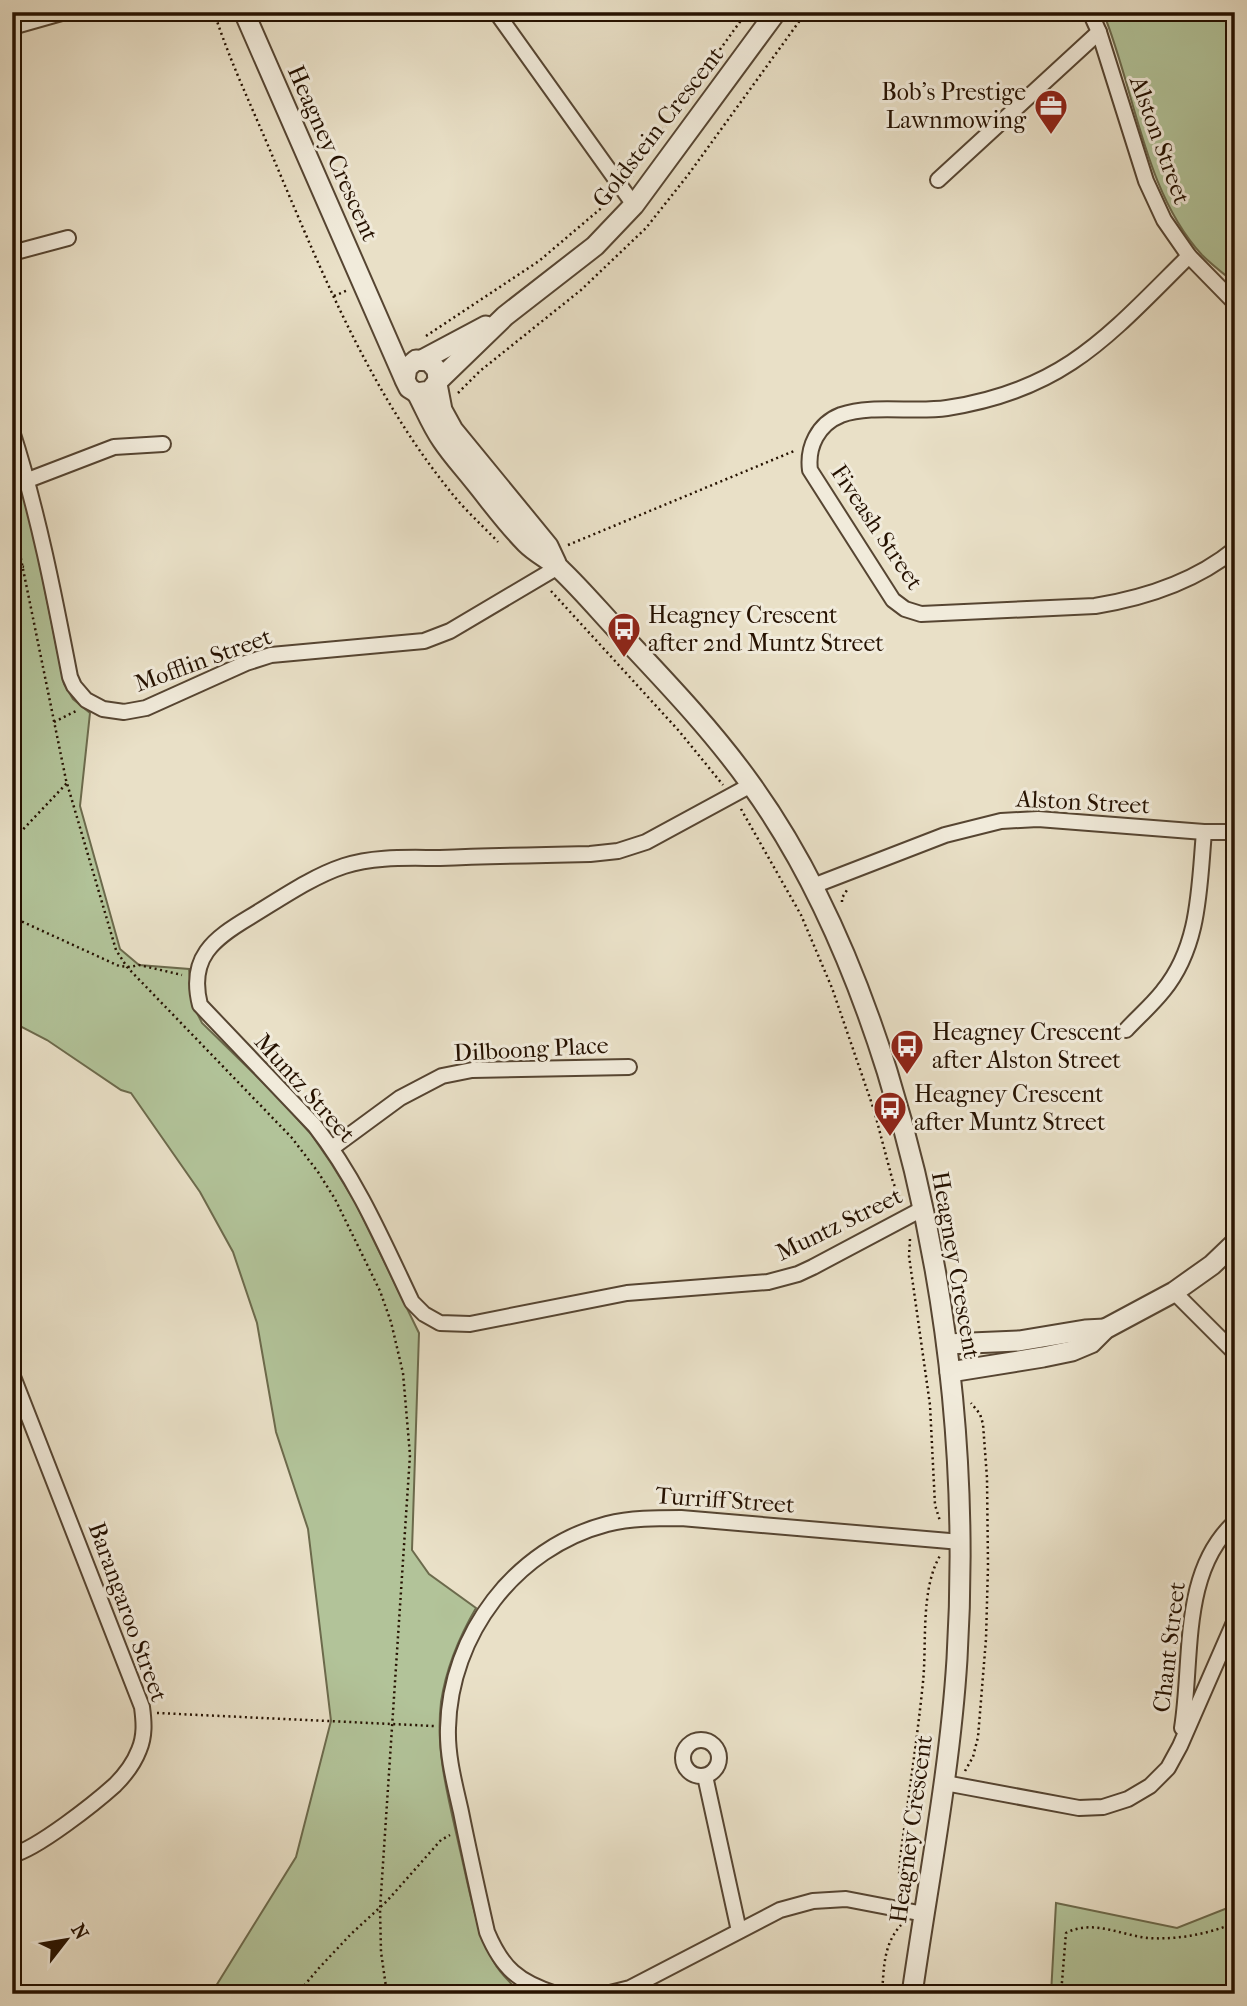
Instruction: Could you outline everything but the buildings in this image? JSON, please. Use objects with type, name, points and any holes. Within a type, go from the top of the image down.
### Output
[{"type":"street","points":[[12,27],[65,12]]},
{"type":"street","name":"Heagney Crescent","points":[[244,12],[376,314],[411,386],[508,511],[525,542],[560,557],[701,719],[822,882],[873,1027],[901,1117],[916,1213],[947,1343],[958,1450],[951,1541],[957,1662],[953,1784],[914,1912],[912,1994]]},
{"type":"street","points":[[496,12],[634,205]]},
{"type":"street","name":"Goldstein Crescent","points":[[437,383],[505,316],[573,265],[634,205],[776,12]]},
{"type":"street","name":"Alston Street","points":[[1090,12],[1099,32],[1146,181],[1164,220],[1189,256],[1235,303]]},
{"type":"street","points":[[938,180],[1099,32]]},
{"type":"street","points":[[12,253],[68,238]]},
{"type":"street","name":"Fiveash Street","points":[[1189,256],[1107,337],[1056,373],[1019,391],[980,403],[941,409],[855,412],[839,416],[826,424],[812,443],[808,457],[810,470],[893,600],[905,609],[920,614],[1116,603],[1156,592],[1194,575],[1235,549]]},
{"type":"street","name":"Heagney Crescent","points":[[376,314],[407,352],[423,359]]},
{"type":"street","name":"Goldstein Crescent","points":[[423,359],[505,316]]},
{"type":"street","points":[[423,359],[437,370],[437,383],[430,391],[411,386],[407,368],[411,363],[423,359]]},
{"type":"street","name":"Heagney Crescent","points":[[437,383],[447,434]]},
{"type":"street","points":[[12,430],[28,480],[46,555],[70,677],[86,700]]},
{"type":"street","points":[[28,480],[114,447],[163,444]]},
{"type":"street","name":"Mofflin Street","points":[[86,700],[103,709],[124,712],[146,708],[246,663],[271,655],[424,641],[450,631],[540,576],[560,557]]},
{"type":"street","points":[[197,976],[198,967],[208,948],[223,933],[313,879],[342,867],[387,859],[618,851],[646,842],[751,785]]},
{"type":"street","name":"Alston Street","points":[[822,882],[945,835],[1001,821],[1038,819],[1235,832]]},
{"type":"street","points":[[1126,1030],[1164,991],[1192,938],[1204,832]]},
{"type":"street","name":"Muntz Street","points":[[197,976],[195,986],[205,1013],[315,1126],[332,1148],[357,1188],[412,1302],[424,1314],[450,1325],[470,1324],[628,1293],[768,1282],[805,1270],[916,1213]]},
{"type":"street","name":"Dilboong Place","points":[[332,1148],[406,1094],[442,1076],[472,1070],[629,1067]]},
{"type":"street","points":[[950,1372],[1072,1351],[1091,1343],[1105,1329],[1174,1292],[1212,1265],[1235,1243]]},
{"type":"street","points":[[1174,1292],[1235,1353]]},
{"type":"street","points":[[947,1343],[1019,1341],[1105,1329]]},
{"type":"street","name":"Barangaroo Street","points":[[12,1374],[142,1707],[144,1728],[140,1748],[130,1768],[114,1786],[36,1845],[12,1855]]},
{"type":"street","name":"Turriff Street","points":[[556,1994],[534,1987],[512,1973],[496,1954],[487,1932],[450,1763],[448,1727],[453,1681],[464,1648],[493,1599],[520,1572],[551,1548],[606,1524],[643,1518],[681,1518],[951,1541]]},
{"type":"street","name":"Chant Street","points":[[1180,1746],[1198,1582],[1206,1558],[1222,1534],[1235,1522]]},
{"type":"street","name":"Chant Street","points":[[953,1784],[1079,1808],[1103,1807],[1128,1799],[1150,1786],[1168,1768],[1235,1620]]},
{"type":"street","points":[[705,1776],[739,1931]]},
{"type":"street","points":[[606,1994],[630,1988],[780,1910],[813,1901],[846,1899],[914,1912]]},
{"type":"path","points":[[214,12],[247,100],[333,297],[371,372],[433,469],[455,497],[505,549]]},
{"type":"path","points":[[424,337],[539,261],[614,198],[747,12]]},
{"type":"path","points":[[455,399],[464,385],[581,290],[646,229],[688,176],[806,12]]},
{"type":"path","points":[[560,557],[789,452],[810,450]]},
{"type":"path","points":[[12,515],[67,783],[116,950],[127,967],[303,1151],[335,1199],[380,1291],[391,1322],[403,1373],[410,1455],[380,1907],[381,1952],[387,1994]]},
{"type":"path","points":[[12,564],[24,567]]},
{"type":"path","points":[[540,576],[563,606],[679,731],[740,804],[744,817],[801,915],[832,988],[874,1110],[893,1182],[916,1213],[909,1256],[930,1400],[936,1504],[951,1541],[933,1567],[929,1583],[923,1683],[900,1859],[899,1876],[914,1912],[889,1943],[882,1994]]},
{"type":"path","points":[[54,722],[71,714],[86,700]]},
{"type":"path","points":[[12,841],[67,783]]},
{"type":"path","points":[[822,882],[842,898]]},
{"type":"path","points":[[843,908],[842,898],[850,886]]},
{"type":"path","points":[[12,917],[127,967],[139,965],[197,976]]},
{"type":"path","points":[[953,1784],[973,1758],[978,1737],[986,1639],[987,1478],[983,1424],[980,1414],[969,1402],[970,1397]]},
{"type":"path","points":[[143,1715],[151,1713],[448,1727]]},
{"type":"path","points":[[297,1994],[441,1840],[464,1830]]},
{"type":"path","points":[[1060,1994],[1066,1933],[1078,1927],[1106,1928],[1146,1937],[1186,1938],[1235,1923]]},
{"type":"green space","points":[[1103,12],[1235,12],[1235,283],[1202,255],[1182,230],[1167,201],[1143,139]]},
{"type":"green space","points":[[12,458],[31,521],[64,684],[73,699],[90,713],[80,806],[120,949],[139,965],[189,969],[192,1003],[202,1023],[275,1094],[311,1134],[355,1202],[419,1333],[412,1550],[429,1574],[476,1608],[454,1653],[446,1677],[441,1702],[441,1758],[477,1921],[487,1949],[501,1973],[517,1990],[516,1994],[211,1994],[296,1857],[331,1721],[308,1529],[276,1432],[257,1323],[233,1252],[200,1192],[131,1093],[121,1090],[47,1040],[12,1022]]},
{"type":"green space","points":[[1056,1903],[1177,1928],[1235,1905],[1235,1994],[1051,1994]]},
{"type":"place","name":"Bob's Prestige Lawnmowing","points":[[1051,136]]},
{"type":"place","name":"Heagney Crescent after 2nd Muntz Street","points":[[624,659]]},
{"type":"place","name":"Heagney Crescent after Alston Street","points":[[907,1076]]},
{"type":"place","name":"Heagney Crescent after Muntz Street","points":[[890,1138]]}]
